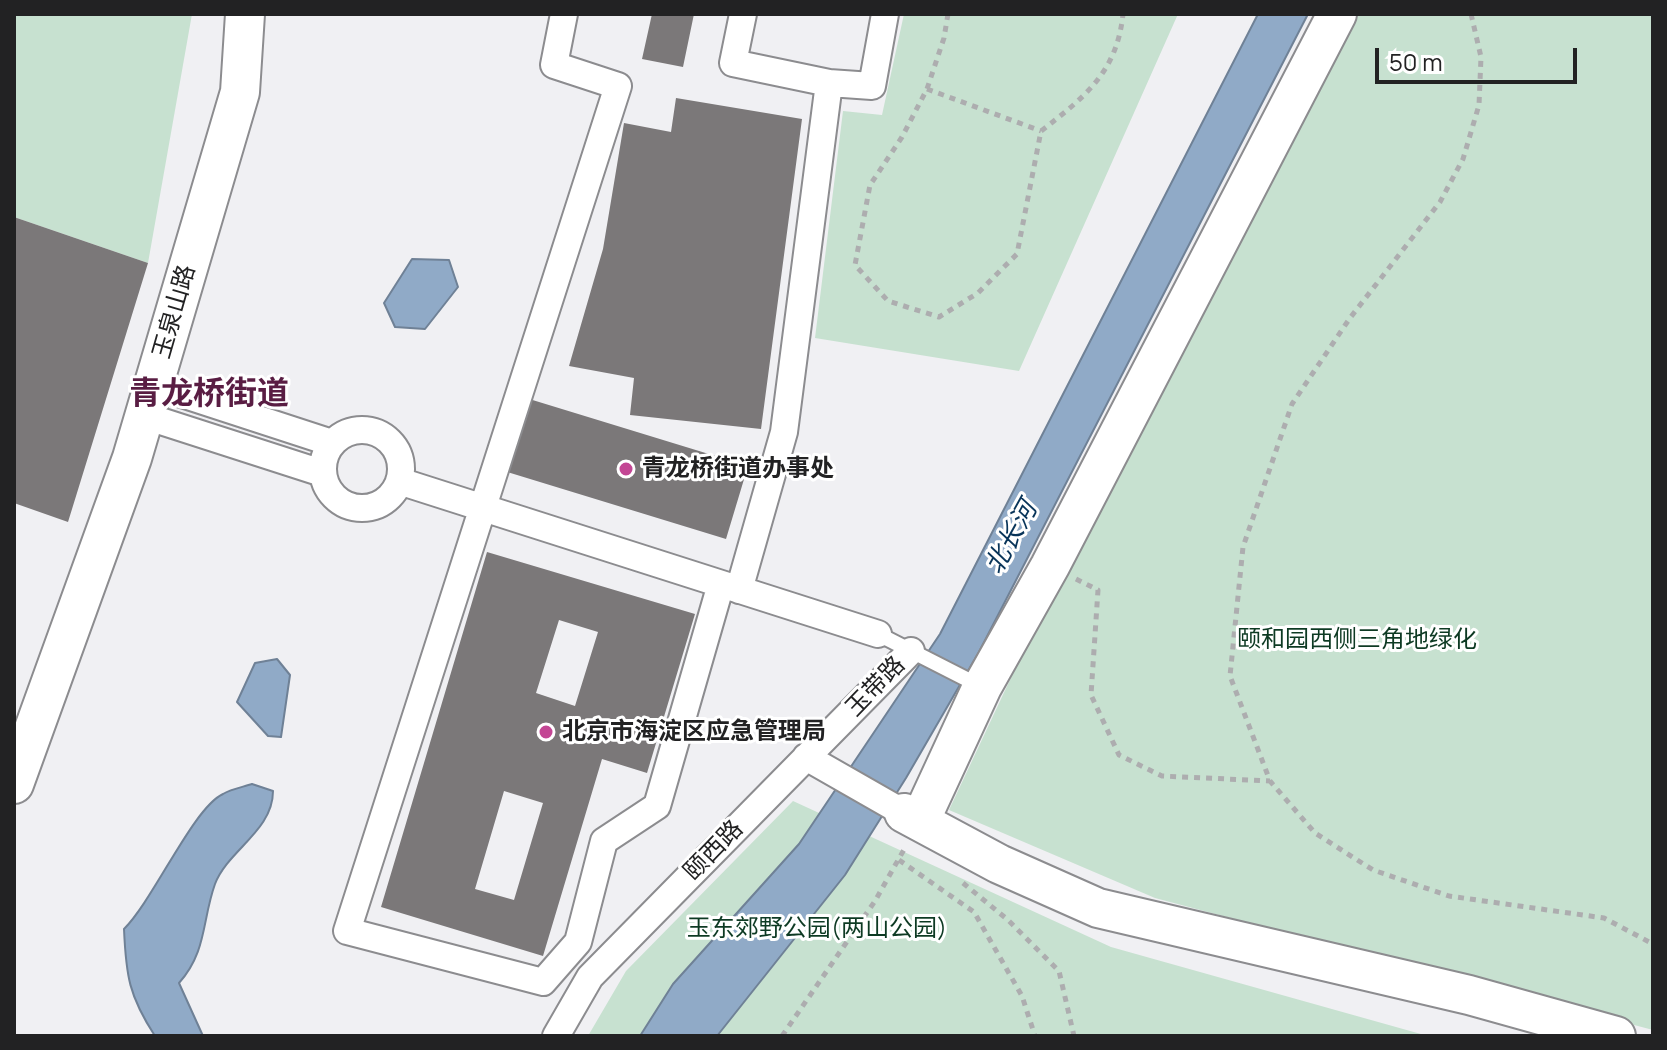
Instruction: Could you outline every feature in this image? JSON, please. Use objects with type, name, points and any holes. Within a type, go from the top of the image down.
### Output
[{"type":"street","name":"玉泉山路","points":[[14,784],[149,401],[240,92],[245,14]]},
{"type":"street","points":[[564,14],[554,65],[618,86],[347,931],[543,982],[578,942],[604,841],[657,806],[784,432],[829,83]]},
{"type":"street","points":[[743,14],[733,63],[829,83],[872,86],[885,14]]},
{"type":"street","points":[[912,817],[976,685],[1050,566],[1337,14]]},
{"type":"street","points":[[149,401],[332,443]]},
{"type":"street","points":[[149,401],[322,473]]},
{"type":"street","points":[[360,429],[384,436],[399,456],[399,481],[383,502],[357,508],[334,496],[322,473],[323,459],[332,443],[348,432],[360,429]]},
{"type":"street","points":[[399,481],[878,634]]},
{"type":"street","name":"玉带路","points":[[813,761],[918,654]]},
{"type":"street","points":[[813,761],[999,864],[1098,908],[1469,995],[1616,1036]]},
{"type":"street","name":"颐西路","points":[[556,1036],[590,977],[813,761]]},
{"type":"lane","points":[[878,634],[976,685]]},
{"type":"path","points":[[948,14],[944,38],[927,89],[902,137],[870,185],[855,265],[888,301],[939,317],[978,293],[1017,254],[1041,131],[1087,96],[1120,45],[1123,14]]},
{"type":"path","points":[[1471,14],[1481,57],[1479,105],[1463,159],[1440,202],[1350,318],[1292,404],[1243,547],[1230,676],[1270,781],[1315,833],[1373,870],[1449,896],[1604,918],[1653,944]]},
{"type":"path","points":[[927,89],[1041,131]]},
{"type":"path","points":[[1050,566],[1098,590],[1091,695],[1119,755],[1162,776],[1270,781]]},
{"type":"path","points":[[782,1036],[875,901],[899,860],[912,817]]},
{"type":"path","points":[[899,860],[974,912],[1022,996],[1035,1036]]},
{"type":"path","points":[[959,880],[1008,920],[1059,971],[1074,1036]]},
{"type":"green space","points":[[14,14],[192,14],[148,263],[14,217]]},
{"type":"green space","points":[[904,14],[1178,14],[1019,371],[815,338],[843,111],[882,115]]},
{"type":"green space","name":"颐和园西侧三角地绿化","points":[[1347,14],[1653,14],[1653,1030],[1155,898],[949,810],[1075,541]]},
{"type":"green space","name":"玉东郊野公园(两山公园)","points":[[793,801],[1111,947],[1428,1036],[588,1036],[626,971]]},
{"type":"water","name":"北长河","points":[[1258,14],[1308,14],[979,652],[906,778],[845,875],[717,1036],[640,1036],[673,984],[799,844],[940,634]]},
{"type":"water","points":[[412,259],[449,260],[458,287],[425,329],[395,327],[384,303]]},
{"type":"water","points":[[277,659],[290,675],[281,737],[268,736],[237,702],[255,663]]},
{"type":"water","points":[[252,784],[273,791],[271,805],[258,829],[221,872],[211,897],[195,960],[179,983],[203,1036],[155,1036],[139,1009],[130,985],[124,929],[211,803],[226,792]]},
{"type":"building","points":[[652,14],[694,14],[683,67],[642,59]]},
{"type":"building","points":[[676,98],[802,119],[761,429],[630,415],[634,378],[569,366],[603,249],[624,123],[671,132]]},
{"type":"building","points":[[14,217],[148,263],[68,522],[14,503]]},
{"type":"building","name":"青龙桥街道办事处","points":[[526,398],[748,466],[726,539],[504,471]]},
{"type":"building","name":"北京市海淀区应急管理局","points":[[487,552],[695,614],[647,773],[602,759],[543,956],[381,907]],"holes":[[[559,620],[598,632],[575,706],[536,693]],[[504,791],[543,803],[514,900],[475,889]]]},
{"type":"place","name":"青龙桥街道办事处","points":[[626,469]]},
{"type":"place","name":"北京市海淀区应急管理局","points":[[546,732]]},
{"type":"district","name":"青龙桥街道","points":[[209,395]]}]
